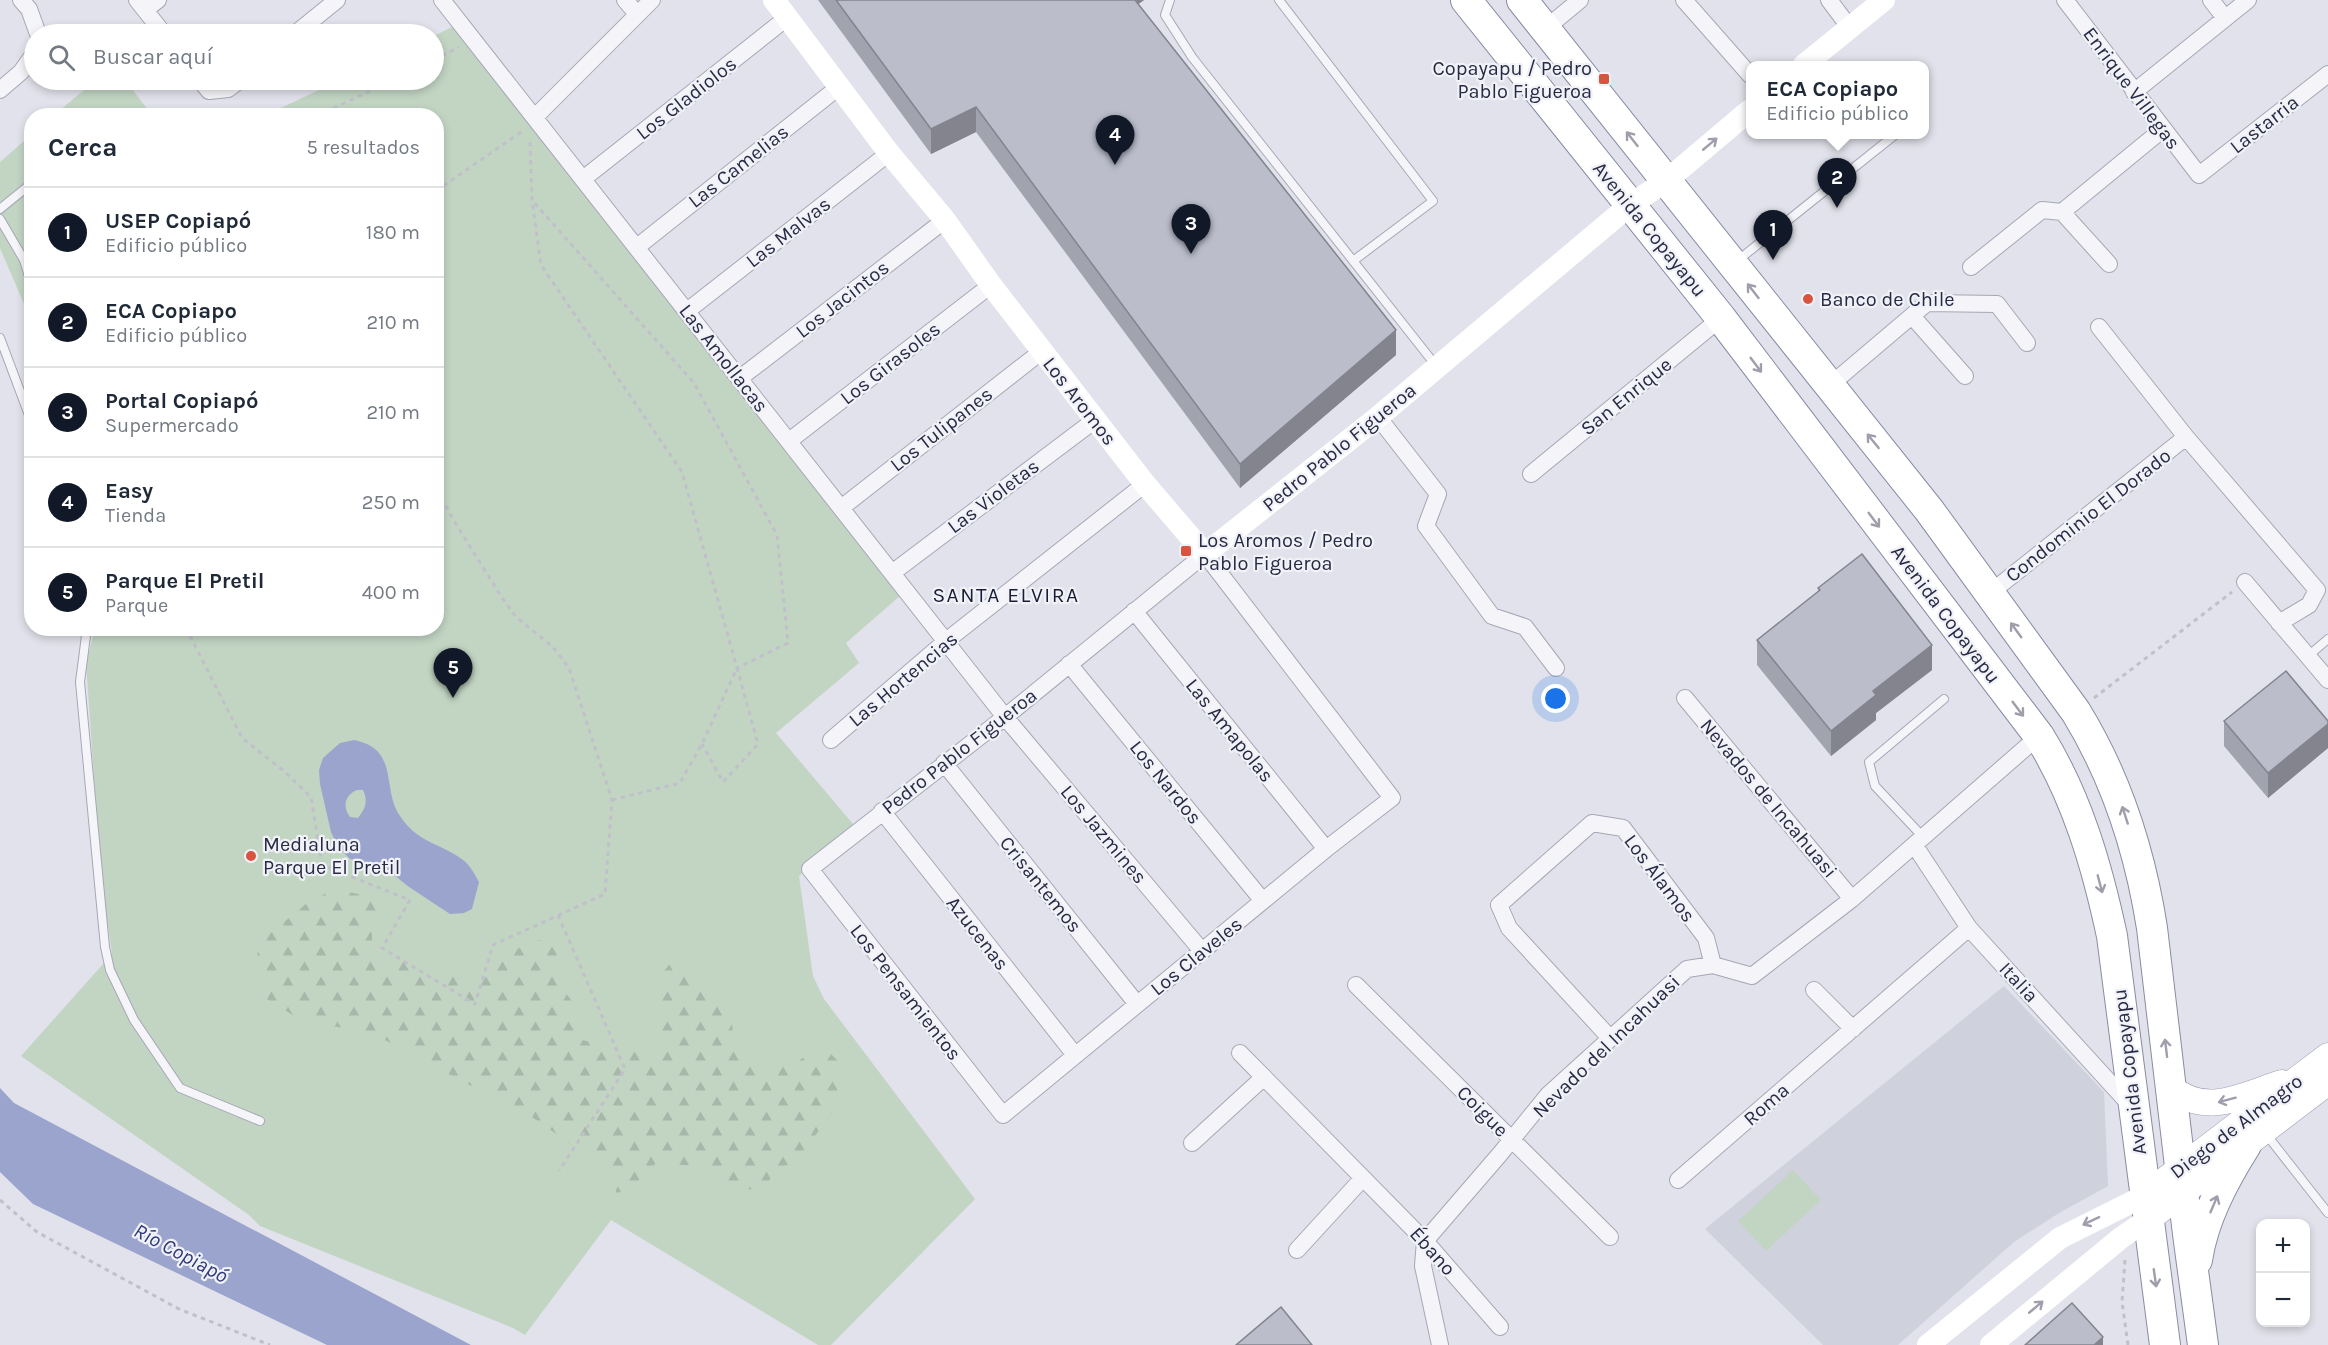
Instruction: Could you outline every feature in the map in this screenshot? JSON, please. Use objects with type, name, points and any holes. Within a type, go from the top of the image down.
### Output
[{"type":"highway","name":"Avenida Copayapu","points":[[1522,0],[1929,510],[2076,712],[2107,768],[2122,806],[2140,865],[2152,928],[2181,1181],[2203,1345]]},
{"type":"highway","name":"Avenida Copayapu","points":[[1475,3],[1630,205],[1721,318],[2038,736],[2055,763],[2084,832],[2104,900],[2119,984],[2145,1208],[2164,1345]]},
{"type":"highway","points":[[2194,1280],[2198,1255],[2213,1205],[2226,1179],[2255,1138]]},
{"type":"main road","name":"Diego de Almagro","points":[[2181,1181],[2255,1138],[2315,1083],[2328,1056]]},
{"type":"main road","points":[[2170,1087],[2189,1100],[2204,1104],[2315,1083]]},
{"type":"main road","name":"Diego de Almagro","points":[[2145,1208],[2315,1083]]},
{"type":"street","points":[[21,0],[29,9],[34,24]]},
{"type":"street","points":[[307,24],[337,0]]},
{"type":"street","name":"Las Amollacas","points":[[442,0],[474,39],[533,121],[584,179],[1005,717]]},
{"type":"street","points":[[625,0],[637,14]]},
{"type":"street","points":[[533,121],[652,0]]},
{"type":"street","points":[[1545,30],[1580,0]]},
{"type":"street","points":[[1684,0],[1746,70]]},
{"type":"street","points":[[1829,0],[1850,28]]},
{"type":"street","points":[[1810,61],[1884,0]]},
{"type":"street","name":"Enrique Villegas","points":[[2065,0],[2199,175]]},
{"type":"street","points":[[2211,0],[2226,18]]},
{"type":"street","points":[[2134,92],[2248,0]]},
{"type":"street","points":[[147,3],[159,24]]},
{"type":"street","name":"Los Aromos","points":[[781,8],[889,153],[945,220],[1041,351],[1145,484],[1205,554],[1392,798]]},
{"type":"street","name":"Los Gladiolos","points":[[584,179],[781,8]]},
{"type":"street","points":[[0,90],[24,68]]},
{"type":"street","name":"Lastarria","points":[[2199,175],[2328,74]]},
{"type":"street","name":"Las Camelias","points":[[637,247],[840,86]]},
{"type":"street","name":"Pedro Pablo Figueroa","points":[[810,869],[1005,717],[1378,417],[1630,205],[1666,181],[1746,113]]},
{"type":"street","points":[[2062,212],[2163,129]]},
{"type":"street","name":"Las Malvas","points":[[687,311],[889,153]]},
{"type":"street","points":[[1971,267],[2042,210],[2062,212],[2109,264]]},
{"type":"street","name":"Los Jacintos","points":[[740,378],[945,220]]},
{"type":"street","name":"Los Girasoles","points":[[789,441],[991,285]]},
{"type":"street","points":[[1829,386],[1927,303],[1997,304],[2027,343]]},
{"type":"street","points":[[1912,316],[1965,376]]},
{"type":"street","name":"San Enrique","points":[[1531,474],[1721,318]]},
{"type":"street","name":"Condominio El Dorado","points":[[2099,327],[2186,436],[2317,590],[2308,605],[2280,623]]},
{"type":"street","name":"Los Tulipanes","points":[[841,508],[1041,351]]},
{"type":"street","points":[[1378,417],[1438,494],[1426,526],[1492,616],[1525,627],[1556,668]]},
{"type":"street","name":"Las Violetas","points":[[892,573],[1095,420]]},
{"type":"street","name":"Condominio El Dorado","points":[[1990,593],[2186,436]]},
{"type":"street","name":"Las Hortencias","points":[[831,740],[946,641],[1145,484]]},
{"type":"street","points":[[2245,582],[2328,680]]},
{"type":"street","name":"Las Amapolas","points":[[1134,611],[1326,849]]},
{"type":"street","name":"Los Nardos","points":[[1070,664],[1263,901]]},
{"type":"street","name":"Nevados de Incahuasi","points":[[1685,698],[1852,899]]},
{"type":"street","name":"Los Jazmines","points":[[1005,717],[1202,951]]},
{"type":"street","name":"Nevado del Incahuasi","points":[[1425,1241],[1548,1095],[1687,969],[1713,965],[1752,976],[1852,899],[2038,736]]},
{"type":"street","name":"Crisantemos","points":[[944,763],[1137,1004]]},
{"type":"street","name":"Los Claveles","points":[[1003,1115],[1326,849],[1392,798]]},
{"type":"street","name":"Azucenas","points":[[882,811],[1075,1056]]},
{"type":"street","name":"Los Álamos","points":[[1610,1038],[1509,928],[1499,905],[1592,823],[1623,828],[1706,938],[1713,965]]},
{"type":"street","name":"Italia","points":[[1919,842],[1969,928],[2134,1110]]},
{"type":"street","name":"Los Pensamientos","points":[[810,869],[1003,1115]]},
{"type":"street","name":"Roma","points":[[1678,1180],[1969,928]]},
{"type":"street","name":"Coigue","points":[[1356,985],[1610,1237]]},
{"type":"street","points":[[1814,990],[1853,1029]]},
{"type":"street","name":"Ébano","points":[[1240,1053],[1425,1241],[1500,1327]]},
{"type":"street","points":[[1192,1143],[1264,1077]]},
{"type":"street","points":[[1297,1250],[1363,1178]]},
{"type":"street","points":[[1991,1345],[2122,1237],[2145,1208]]},
{"type":"street","points":[[1928,1345],[2060,1238],[2086,1223],[2145,1208]]},
{"type":"street","points":[[1425,1241],[1423,1266],[1440,1345]]},
{"type":"lane","points":[[1170,0],[1165,15],[1192,57],[1438,368]]},
{"type":"lane","points":[[1279,0],[1433,201],[1353,261]]},
{"type":"lane","points":[[1732,265],[1891,139]]},
{"type":"lane","points":[[0,209],[24,190]]},
{"type":"lane","points":[[0,219],[24,260]]},
{"type":"lane","points":[[0,338],[24,402]]},
{"type":"lane","points":[[86,636],[80,682],[105,947],[110,970],[134,1020],[180,1088],[260,1121]]},
{"type":"lane","points":[[2308,656],[2328,639]]},
{"type":"lane","points":[[1919,842],[1875,786],[1869,762],[1944,699]]},
{"type":"lane","points":[[2255,1138],[2328,1213]]},
{"type":"path","points":[[444,55],[474,39]]},
{"type":"path","points":[[334,108],[372,90]]},
{"type":"path","points":[[444,185],[533,121]]},
{"type":"path","points":[[530,136],[532,200],[541,265],[682,472],[758,744],[723,782],[702,744]]},
{"type":"path","points":[[532,200],[694,383],[777,535],[788,643],[737,668],[702,744],[680,783],[612,800]]},
{"type":"path","points":[[190,636],[242,738],[285,772],[311,797],[322,865],[410,900],[382,948],[475,1004],[493,945],[605,894],[612,800],[569,668],[553,647],[516,617],[503,600],[444,502]]},
{"type":"path","points":[[2076,712],[2245,582]]},
{"type":"path","points":[[558,915],[625,1069],[559,1171]]},
{"type":"path","points":[[0,1200],[38,1232],[178,1309],[270,1345]]},
{"type":"path","points":[[2122,1237],[2125,1266],[2122,1302],[2128,1345]]},
{"type":"shaded area","points":[[2004,986],[2104,1092],[2108,1186],[2059,1213],[2014,1242],[1898,1345],[1823,1345],[1705,1229]]},
{"type":"green space","points":[[454,26],[901,595],[846,643],[859,663],[776,733],[853,824],[799,876],[813,976],[824,999],[975,1199],[831,1345],[818,1345],[611,1220],[525,1335],[513,1328],[260,1226],[249,1215],[21,1056],[112,954],[101,877],[86,663],[93,636],[444,636],[444,108],[281,108],[319,90],[444,90],[444,31]]},
{"type":"green space","points":[[84,90],[133,90],[147,108],[62,108]]},
{"type":"green space","points":[[24,141],[24,304],[0,248],[0,162]]},
{"type":"green space","points":[[334,889],[377,898],[380,915],[372,929],[372,953],[446,975],[498,967],[522,946],[552,938],[562,950],[561,987],[579,1010],[582,1040],[652,1056],[662,1037],[659,1006],[661,974],[671,963],[712,998],[732,1024],[735,1054],[760,1064],[797,1062],[822,1045],[840,1063],[843,1095],[828,1119],[794,1163],[774,1169],[766,1189],[726,1190],[698,1166],[656,1163],[630,1189],[617,1193],[598,1163],[519,1108],[463,1082],[387,1041],[359,1031],[301,1020],[265,998],[254,971],[260,942],[307,903]]},
{"type":"green space","points":[[1793,1170],[1821,1200],[1766,1251],[1738,1221]]},
{"type":"water","points":[[354,740],[378,752],[384,761],[394,805],[407,825],[414,832],[466,862],[470,867],[479,882],[472,909],[464,913],[450,914],[384,867],[350,859],[338,847],[331,832],[319,770],[323,758],[340,743]],"holes":[[[363,790],[366,801],[363,811],[358,818],[350,817],[346,809],[347,798],[353,792]]]},
{"type":"water","name":"Río Copiapó","points":[[0,1088],[14,1103],[471,1345],[327,1345],[33,1204],[0,1172]]},
{"type":"building","points":[[836,0],[1135,0],[1396,330],[1240,464],[976,107],[931,129]]},
{"type":"building","points":[[1862,554],[1932,645],[1873,691],[1876,695],[1831,731],[1757,640]]},
{"type":"building","points":[[2286,671],[2328,721],[2328,724],[2268,773],[2224,721]]},
{"type":"building","points":[[2072,1303],[2103,1337],[2094,1345],[2025,1345]]},
{"type":"building","points":[[1281,1307],[1312,1345],[1236,1345]]},
{"type":"place","name":"Copayapu / Pedro Pablo Figueroa","points":[[1604,79]]},
{"type":"place","name":"Easy","points":[[1115,165]]},
{"type":"place","name":"ECA Copiapo","points":[[1837,208]]},
{"type":"place","name":"Portal Copiapó","points":[[1191,254]]},
{"type":"place","name":"USEP Copiapó","points":[[1773,260]]},
{"type":"place","name":"Banco de Chile","points":[[1808,299]]},
{"type":"place","name":"Los Aromos / Pedro Pablo Figueroa","points":[[1186,551]]},
{"type":"place","name":"Parque El Pretil","points":[[453,698]]},
{"type":"place","name":"Medialuna Parque El Pretil","points":[[251,856]]},
{"type":"district","name":"SANTA ELVIRA","points":[[1006,595]]}]
